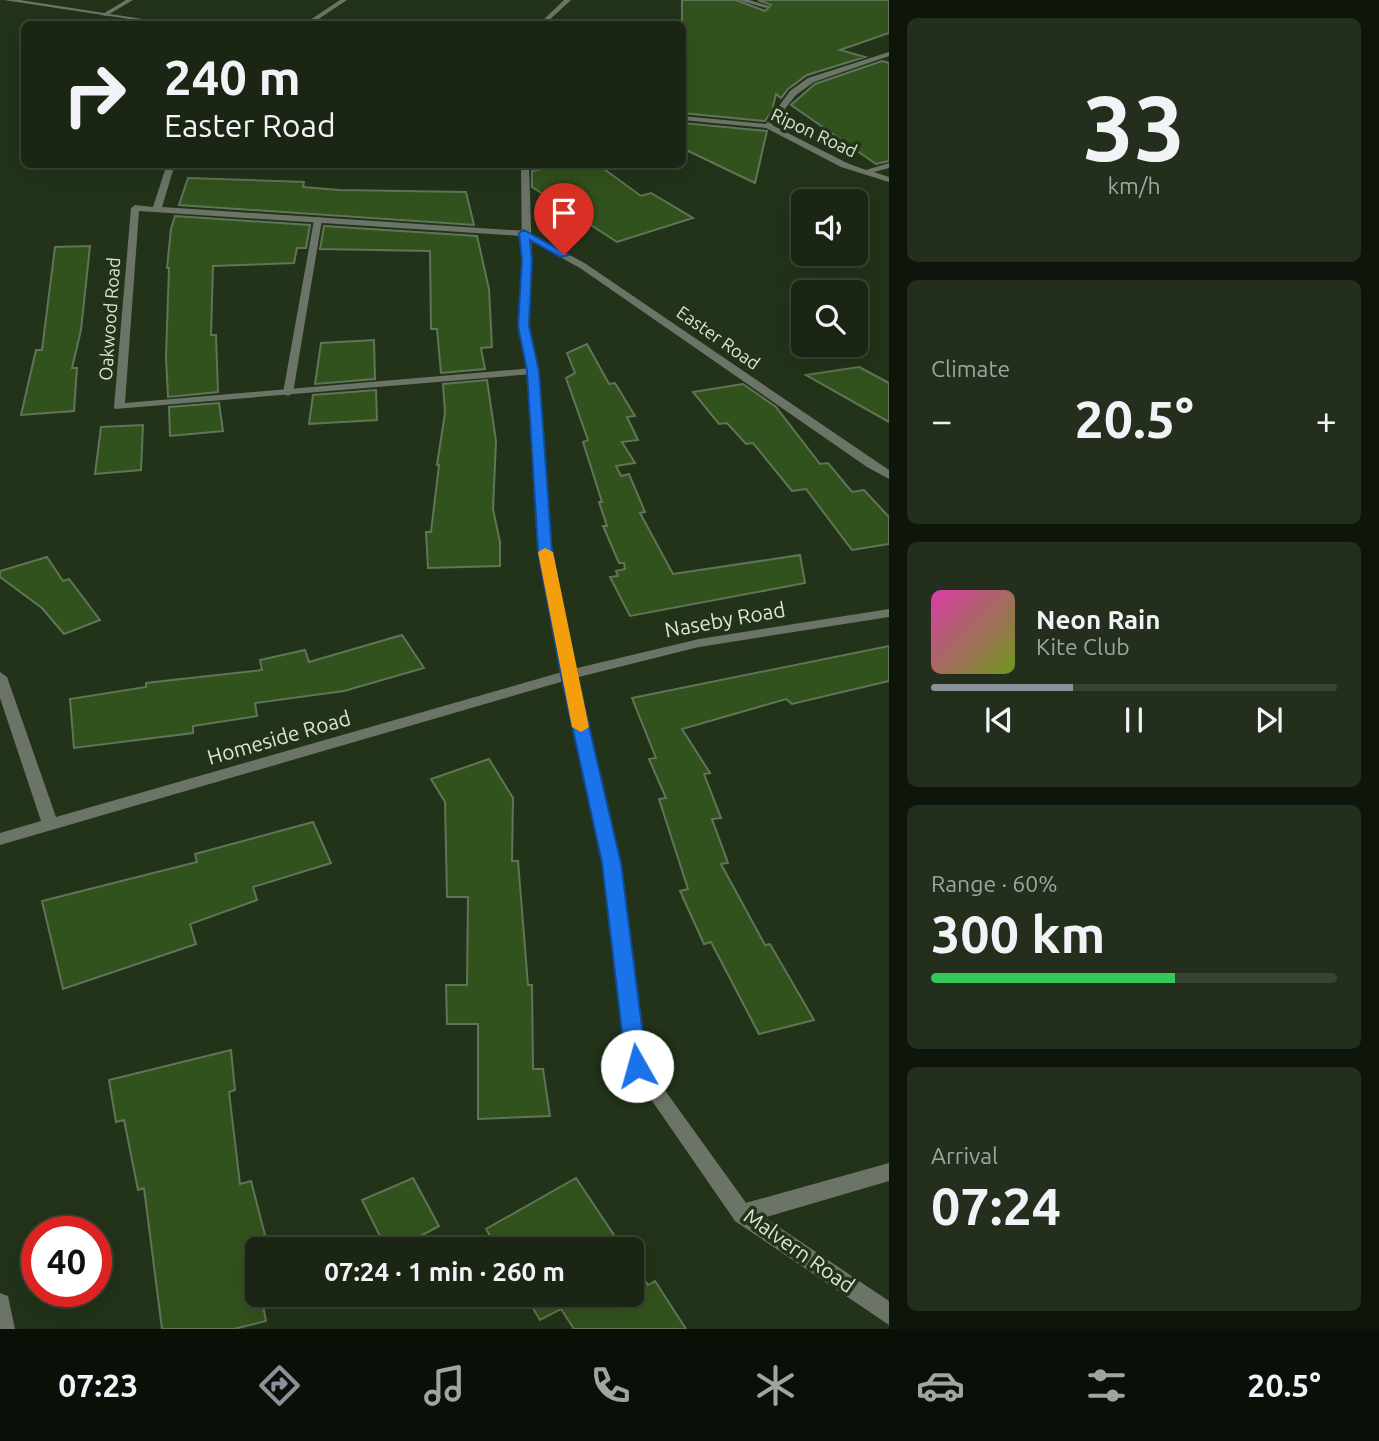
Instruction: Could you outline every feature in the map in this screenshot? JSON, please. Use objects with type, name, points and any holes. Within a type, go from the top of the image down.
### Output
[{"type":"street","points":[[7,0],[149,21]]},
{"type":"street","points":[[104,15],[130,0]]},
{"type":"street","points":[[312,21],[344,0]]},
{"type":"street","points":[[545,21],[568,0]]},
{"type":"street","points":[[742,0],[766,6]]},
{"type":"street","points":[[768,126],[793,93],[811,80],[889,54]]},
{"type":"street","name":"Ripon Road","points":[[686,118],[768,126],[864,173],[889,180]]},
{"type":"street","points":[[864,173],[889,165]]},
{"type":"street","points":[[158,209],[170,168]]},
{"type":"street","name":"Malvern Road","points":[[524,168],[524,233],[527,260],[524,326],[533,371],[545,551],[569,675],[612,863],[637,1066],[742,1213],[889,1314]]},
{"type":"street","name":"Oakwood Road","points":[[524,233],[135,208],[119,407],[533,371]]},
{"type":"street","points":[[288,393],[318,220]]},
{"type":"street","name":"Easter Road","points":[[524,233],[583,266],[889,475]]},
{"type":"street","name":"Naseby Road","points":[[569,675],[699,643],[889,613]]},
{"type":"street","name":"Homeside Road","points":[[0,839],[569,675]]},
{"type":"street","points":[[0,677],[51,826]]},
{"type":"street","points":[[742,1213],[889,1172]]},
{"type":"street","points":[[0,1304],[4,1329]]},
{"type":"building","points":[[682,0],[736,0],[765,11],[771,5],[758,0],[889,0],[889,33],[840,50],[865,57],[807,75],[788,89],[781,98],[776,94],[772,111],[765,121],[686,113],[686,21],[682,21]]},
{"type":"building","points":[[882,61],[889,63],[889,161],[876,164],[791,105],[815,84]]},
{"type":"building","points":[[686,123],[767,131],[755,183],[686,150]]},
{"type":"building","points":[[546,168],[602,168],[641,196],[651,193],[693,218],[617,242],[532,187],[532,171]]},
{"type":"building","points":[[188,178],[304,182],[303,187],[339,190],[466,192],[474,225],[179,205]]},
{"type":"building","points":[[175,216],[310,225],[306,248],[297,248],[294,263],[213,266],[211,335],[216,335],[218,392],[168,397],[167,268]]},
{"type":"building","points":[[324,226],[477,236],[489,289],[492,347],[481,348],[485,369],[441,373],[437,329],[431,329],[430,251],[320,249]]},
{"type":"building","points":[[90,246],[81,330],[72,368],[77,368],[74,411],[21,415],[36,350],[42,350],[55,247]]},
{"type":"building","points":[[374,340],[375,379],[315,384],[321,343]]},
{"type":"building","points":[[587,344],[609,384],[615,383],[635,416],[627,417],[638,440],[622,442],[635,463],[616,466],[621,476],[629,474],[645,512],[640,513],[673,574],[800,555],[805,583],[630,616],[610,577],[618,576],[616,571],[625,569],[624,563],[619,563],[603,526],[607,526],[599,502],[602,502],[583,442],[588,440],[566,378],[575,373],[567,353]]},
{"type":"building","points":[[859,367],[889,383],[889,422],[806,375]]},
{"type":"building","points":[[487,380],[496,441],[493,509],[500,542],[500,566],[428,568],[426,532],[431,532],[445,413],[443,384]]},
{"type":"building","points":[[743,384],[776,407],[820,464],[828,463],[852,492],[864,490],[889,517],[889,544],[852,550],[806,489],[792,491],[753,443],[746,444],[727,423],[719,424],[693,392]]},
{"type":"building","points":[[376,390],[377,420],[309,424],[313,395]]},
{"type":"building","points":[[219,403],[223,431],[170,436],[169,407]]},
{"type":"building","points":[[143,425],[141,470],[95,474],[101,427]]},
{"type":"building","points":[[47,557],[63,581],[69,579],[100,620],[64,634],[42,608],[0,577],[0,571]]},
{"type":"building","points":[[402,635],[424,668],[344,691],[255,703],[257,716],[193,726],[193,733],[74,748],[70,699],[146,687],[146,683],[262,670],[260,660],[305,650],[309,662]]},
{"type":"building","points":[[889,646],[889,681],[792,704],[786,699],[682,729],[710,773],[704,774],[721,818],[712,819],[728,863],[721,864],[765,945],[770,944],[814,1020],[759,1034],[711,942],[704,944],[680,891],[688,889],[659,799],[666,798],[649,759],[656,758],[632,698]]},
{"type":"building","points":[[489,759],[513,798],[512,861],[518,861],[528,985],[532,985],[533,1069],[543,1069],[550,1116],[478,1119],[478,1024],[447,1024],[446,985],[467,985],[468,897],[447,897],[445,802],[431,779]]},
{"type":"building","points":[[313,822],[331,863],[253,887],[257,900],[190,924],[196,944],[63,989],[42,901],[197,862],[195,854]]},
{"type":"building","points":[[231,1050],[235,1090],[229,1092],[240,1184],[251,1181],[265,1235],[245,1237],[245,1307],[263,1307],[266,1321],[234,1329],[162,1329],[144,1188],[138,1190],[124,1120],[116,1122],[109,1080]]},
{"type":"building","points":[[413,1178],[439,1226],[419,1237],[380,1237],[362,1200]]},
{"type":"building","points":[[576,1178],[615,1237],[491,1237],[486,1229]]},
{"type":"building","points":[[644,1279],[648,1285],[655,1281],[686,1329],[574,1329],[561,1309],[540,1320],[532,1307],[644,1307]]},
{"type":"slow traffic","points":[[545,552],[581,727]]},
{"type":"route","points":[[564,255],[524,233],[527,260],[524,326],[533,371],[545,551],[569,675],[612,863],[637,1066]]}]
